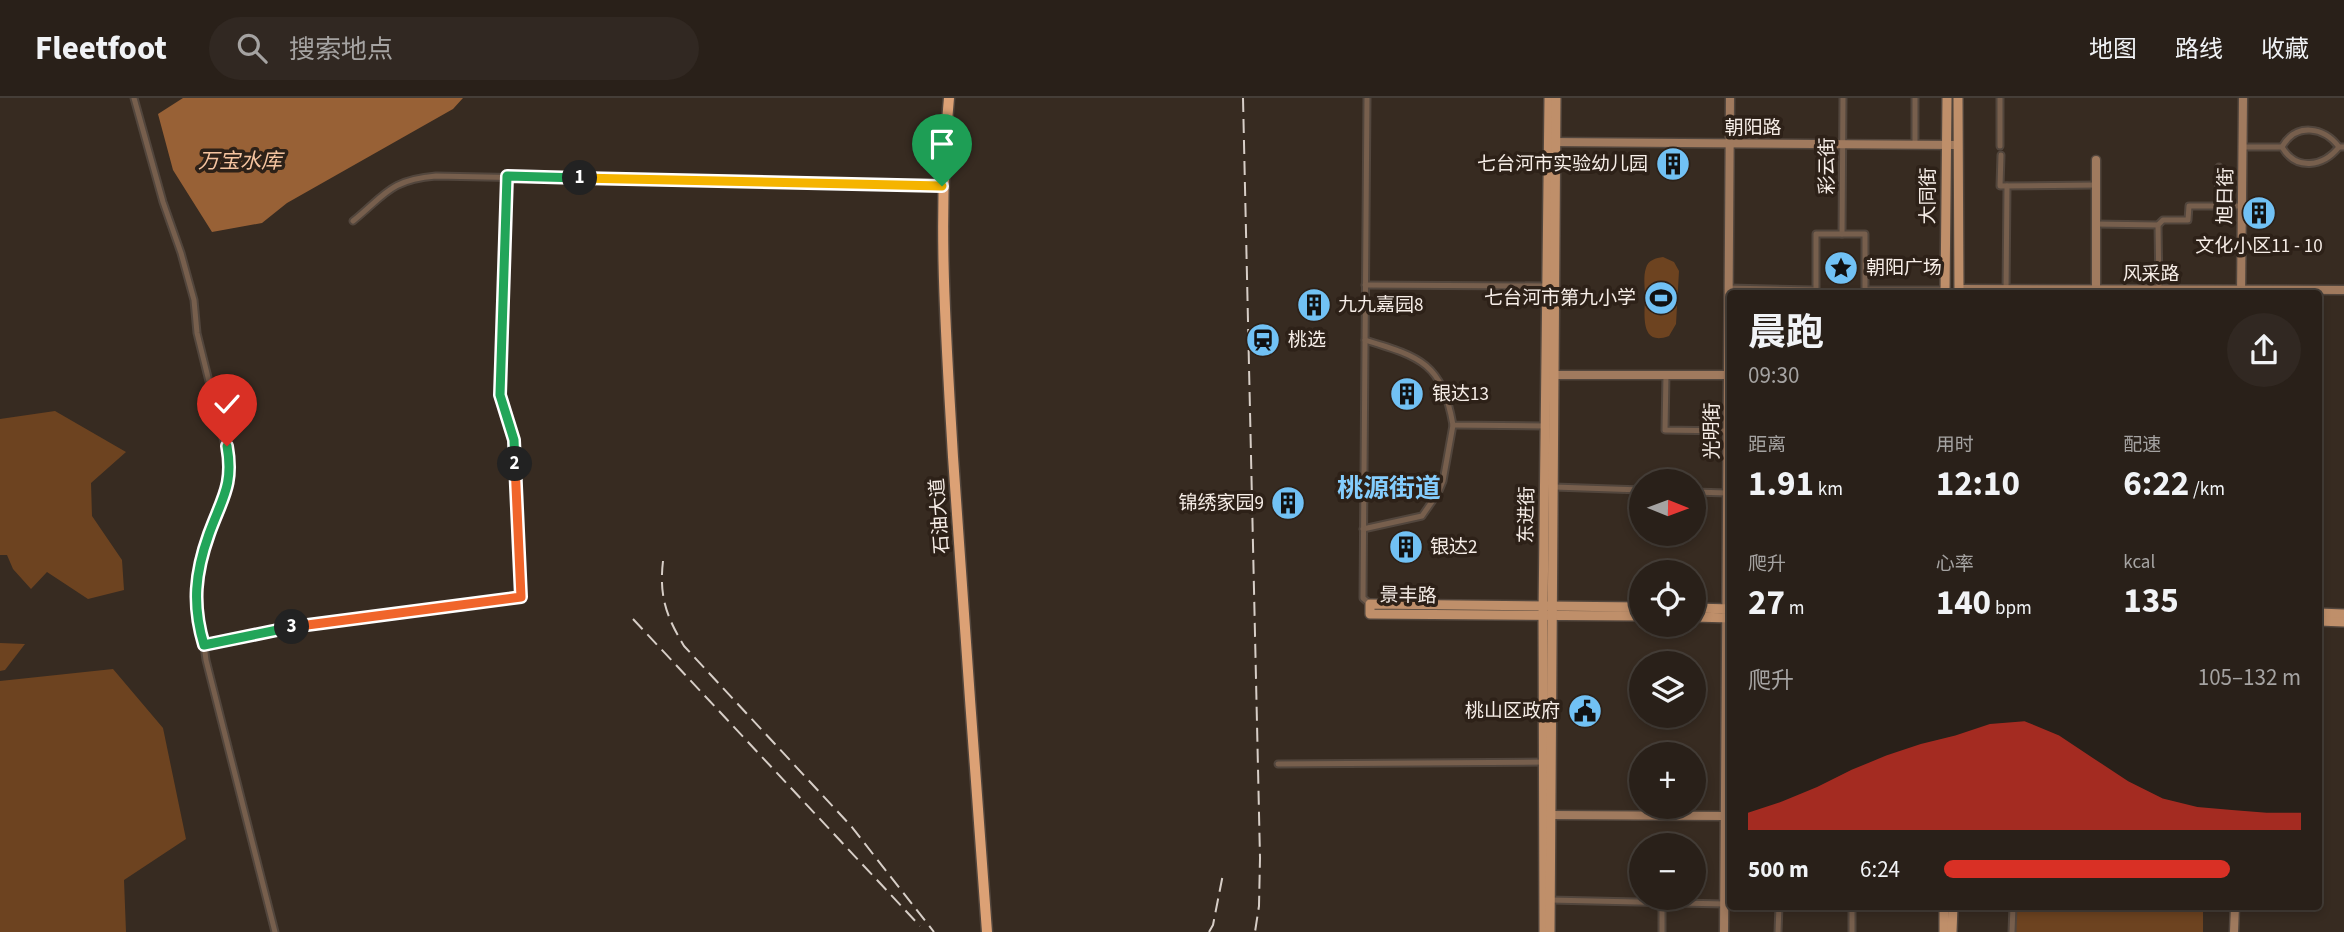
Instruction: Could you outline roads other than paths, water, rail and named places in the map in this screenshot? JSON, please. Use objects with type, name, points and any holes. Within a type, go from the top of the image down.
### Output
[{"type":"highway","name":"石油大道","points":[[949,98],[942,186],[946,345],[987,932]]},
{"type":"main road","name":"东进街","points":[[1547,611],[1553,375],[1552,142],[1549,98]]},
{"type":"main road","name":"东进街","points":[[1544,932],[1547,762],[1547,286],[1556,98]]},
{"type":"main road","name":"光明街","points":[[1729,288],[1730,98]]},
{"type":"main road","name":"大同街","points":[[1945,290],[1947,98]]},
{"type":"main road","name":"大同街","points":[[1958,98],[1959,290]]},
{"type":"main road","name":"旭日街","points":[[2241,290],[2243,98]]},
{"type":"main road","name":"朝阳路","points":[[1552,142],[1958,145]]},
{"type":"main road","points":[[2096,160],[2096,290]]},
{"type":"main road","name":"风采路","points":[[2322,290],[2344,290]]},
{"type":"main road","points":[[1553,375],[1727,375]]},
{"type":"main road","name":"景丰路","points":[[1370,604],[1629,615]]},
{"type":"main road","name":"景丰路","points":[[1547,611],[1629,608]]},
{"type":"main road","points":[[1706,610],[1727,613]]},
{"type":"main road","points":[[1706,616],[1727,613]]},
{"type":"main road","points":[[2322,613],[2344,614]]},
{"type":"main road","points":[[2322,621],[2344,622]]},
{"type":"main road","name":"东进街","points":[[1547,762],[1550,932]]},
{"type":"main road","name":"光明街","points":[[1727,796],[1727,829]]},
{"type":"main road","points":[[1550,815],[1725,816]]},
{"type":"main road","name":"光明街","points":[[1724,932],[1727,889]]},
{"type":"main road","points":[[1944,910],[1944,932]]},
{"type":"main road","points":[[1952,932],[1953,910]]},
{"type":"main road","points":[[2234,932],[2235,910]]},
{"type":"street","points":[[134,98],[194,300],[197,333],[230,466],[228,486],[208,537],[195,609],[275,932]]},
{"type":"street","points":[[1367,98],[1363,598],[1370,604]]},
{"type":"street","name":"彩云街","points":[[1842,234],[1843,98]]},
{"type":"street","points":[[1915,98],[1915,145]]},
{"type":"street","points":[[2000,98],[2000,146]]},
{"type":"street","points":[[2311,129],[2326,134],[2341,147],[2326,160],[2303,164],[2291,158],[2282,147],[2291,136],[2311,129]]},
{"type":"street","points":[[2243,147],[2282,147]]},
{"type":"street","points":[[2001,155],[2000,186],[2096,185]]},
{"type":"street","points":[[2218,206],[2219,167]]},
{"type":"street","points":[[353,221],[387,190],[415,177],[461,175],[942,186]]},
{"type":"street","points":[[204,645],[297,627],[521,597],[514,440],[500,395],[507,176]]},
{"type":"street","points":[[2006,290],[2007,186]]},
{"type":"street","points":[[2159,290],[2158,225],[2163,220],[2188,220],[2189,206],[2242,206]]},
{"type":"street","points":[[2096,224],[2158,225]]},
{"type":"street","points":[[1816,290],[1816,234],[1865,234],[1865,290]]},
{"type":"street","points":[[1366,285],[1547,286]]},
{"type":"street","points":[[1729,288],[1772,290]]},
{"type":"street","points":[[1363,529],[1422,516],[1443,481],[1453,425],[1445,390],[1435,374],[1409,353],[1365,340]]},
{"type":"street","points":[[1666,375],[1665,430],[1727,431]]},
{"type":"street","points":[[1453,425],[1545,426]]},
{"type":"street","points":[[1552,487],[1629,490]]},
{"type":"street","points":[[1706,492],[1727,493]]},
{"type":"street","points":[[1278,764],[1547,762]]},
{"type":"street","points":[[1550,900],[1629,902]]},
{"type":"street","points":[[1706,904],[1724,904]]},
{"type":"street","points":[[1662,910],[1662,932]]},
{"type":"street","points":[[1778,932],[1779,910]]},
{"type":"street","points":[[1852,910],[1852,932]]},
{"type":"street","points":[[2012,910],[2012,932]]},
{"type":"water","name":"万宝水库","points":[[183,98],[463,98],[453,109],[287,203],[262,223],[212,232],[173,170],[158,114]]},
{"type":"railway","points":[[1243,98],[1260,858],[1259,906],[1255,932]]},
{"type":"railway","points":[[663,561],[665,605],[684,646],[851,826],[934,932]]},
{"type":"railway","points":[[633,619],[920,926]]},
{"type":"railway","points":[[1209,932],[1213,925],[1223,874]]},
{"type":"place","name":"七台河市实验幼儿园","points":[[1673,164]]},
{"type":"place","name":"文化小区11 - 10","points":[[2259,213]]},
{"type":"place","name":"朝阳广场","points":[[1841,268]]},
{"type":"place","name":"七台河市第九小学","points":[[1661,298]]},
{"type":"place","name":"九九嘉园8","points":[[1314,305]]},
{"type":"place","name":"桃选","points":[[1263,340]]},
{"type":"place","name":"银达13","points":[[1407,394]]},
{"type":"place","name":"锦绣家园9","points":[[1288,503]]},
{"type":"place","name":"银达2","points":[[1406,547]]},
{"type":"place","name":"桃山区政府","points":[[1585,711]]},
{"type":"district","name":"桃源街道","points":[[1389,488]]}]
